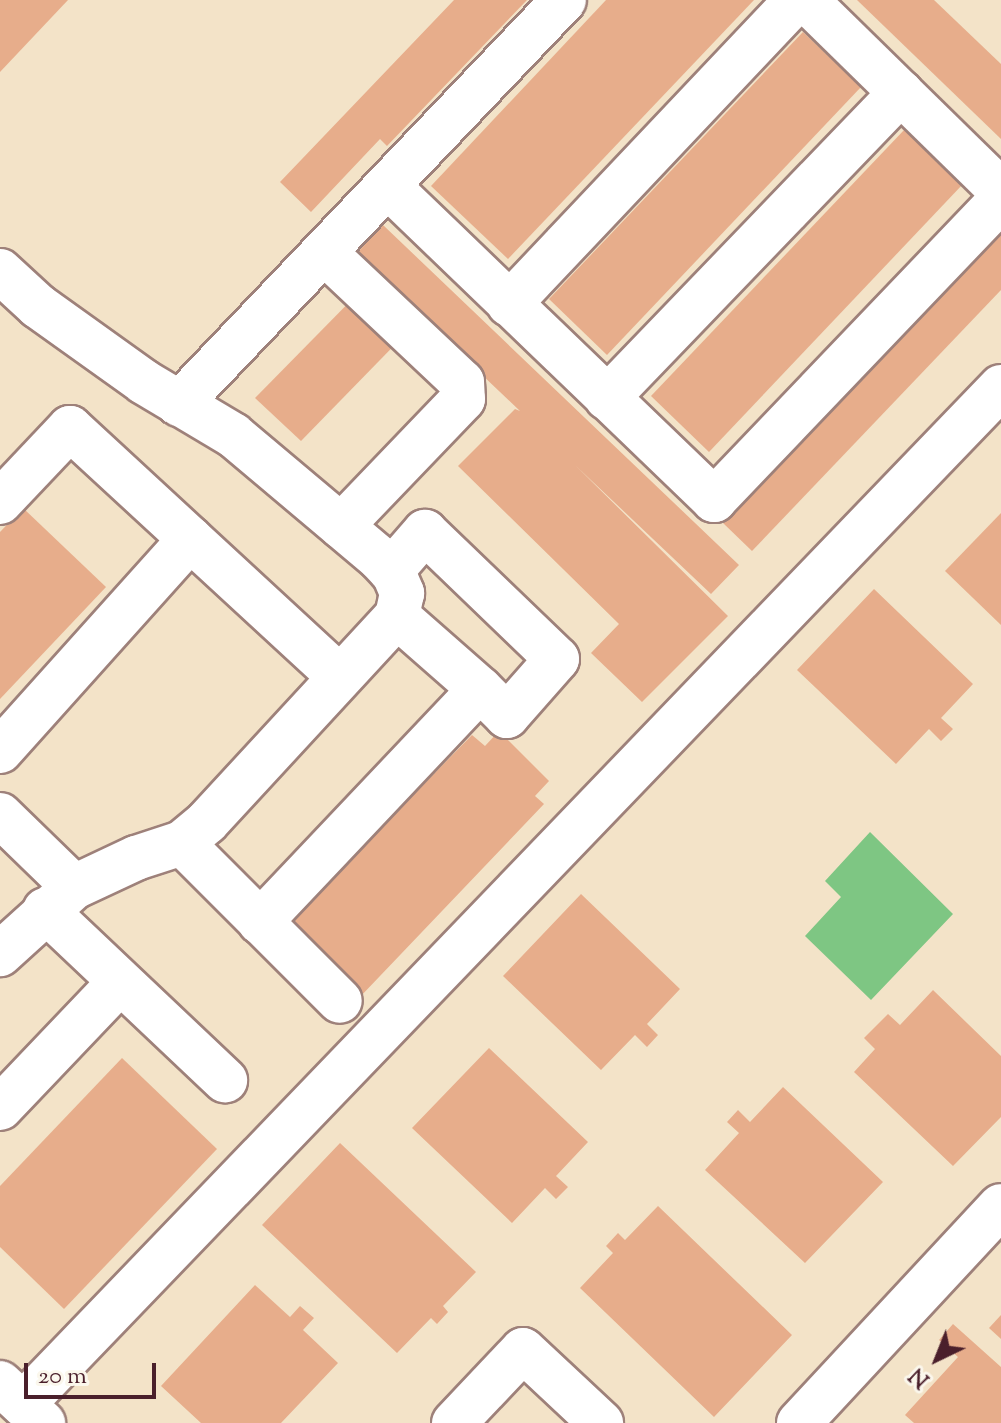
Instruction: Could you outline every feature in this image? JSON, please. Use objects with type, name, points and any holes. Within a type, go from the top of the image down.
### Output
[{"type":"lane","points":[[179,404],[564,0]]},
{"type":"lane","points":[[509,304],[796,0]]},
{"type":"lane","points":[[806,0],[1001,191]]},
{"type":"lane","points":[[607,398],[901,93]]},
{"type":"lane","points":[[388,186],[714,500],[1001,200]]},
{"type":"lane","points":[[325,253],[462,382],[463,399],[341,526]]},
{"type":"lane","points":[[0,271],[38,306],[179,404],[233,435],[391,571],[402,593],[402,605],[397,616],[207,822],[182,843],[136,858],[59,898],[0,954]]},
{"type":"lane","points":[[22,1403],[1001,387]]},
{"type":"lane","points":[[0,502],[70,428],[340,677]]},
{"type":"lane","points":[[391,571],[425,532],[557,659],[507,716],[397,616]]},
{"type":"lane","points":[[0,751],[190,539]]},
{"type":"lane","points":[[260,922],[480,689]]},
{"type":"lane","points":[[0,815],[120,982],[225,1080]]},
{"type":"lane","points":[[182,843],[340,1001]]},
{"type":"lane","points":[[0,1108],[120,982]]},
{"type":"lane","points":[[799,1423],[1001,1206]]},
{"type":"lane","points":[[454,1423],[523,1350],[601,1423]]},
{"type":"green space","points":[[870,832],[953,914],[871,1000],[805,936],[841,897],[825,881]]},
{"type":"building","points":[[0,0],[68,0],[0,72]]},
{"type":"building","points":[[454,0],[527,0],[387,146],[380,139],[311,212],[280,182]]},
{"type":"building","points":[[606,0],[754,0],[508,259],[431,186]]},
{"type":"building","points":[[857,0],[934,0],[1001,64],[1001,139]]},
{"type":"building","points":[[803,32],[861,87],[607,355],[549,299]]},
{"type":"building","points":[[905,129],[963,184],[709,452],[651,396]]},
{"type":"building","points":[[383,225],[739,565],[711,594],[575,465],[728,616],[642,702],[591,653],[619,624],[458,466],[515,409],[520,411],[358,257],[356,254]]},
{"type":"building","points":[[1001,232],[1001,290],[752,551],[723,523]]},
{"type":"building","points":[[374,277],[419,320],[301,441],[255,398]]},
{"type":"building","points":[[23,508],[106,587],[0,699],[0,532]]},
{"type":"building","points":[[1001,513],[1001,625],[945,571]]},
{"type":"building","points":[[874,589],[973,684],[941,718],[953,729],[941,741],[929,729],[896,764],[797,670]]},
{"type":"building","points":[[499,731],[549,781],[535,796],[544,804],[359,998],[284,927],[472,735],[485,746]]},
{"type":"building","points":[[581,894],[680,989],[647,1024],[658,1035],[647,1047],[635,1035],[601,1070],[503,976]]},
{"type":"building","points":[[933,990],[1001,1056],[1001,1117],[953,1166],[854,1072],[875,1049],[864,1038],[888,1014],[900,1025]]},
{"type":"building","points":[[489,1048],[588,1142],[556,1176],[568,1187],[556,1199],[545,1188],[512,1223],[412,1128]]},
{"type":"building","points":[[122,1058],[217,1149],[64,1309],[0,1247],[0,1186]]},
{"type":"building","points":[[783,1087],[883,1182],[805,1263],[705,1170],[739,1133],[727,1122],[738,1110],[750,1122]]},
{"type":"building","points":[[340,1143],[476,1272],[443,1306],[448,1312],[437,1324],[431,1318],[397,1353],[262,1225]]},
{"type":"building","points":[[658,1206],[792,1335],[714,1417],[580,1288],[613,1253],[606,1246],[618,1233],[625,1240]]},
{"type":"building","points":[[255,1285],[290,1317],[300,1306],[314,1318],[303,1330],[338,1363],[281,1423],[201,1423],[161,1386]]},
{"type":"building","points":[[1001,1315],[1001,1339],[989,1328]]},
{"type":"building","points":[[953,1324],[1001,1367],[1001,1423],[914,1423],[905,1415],[958,1357],[939,1340]]}]
